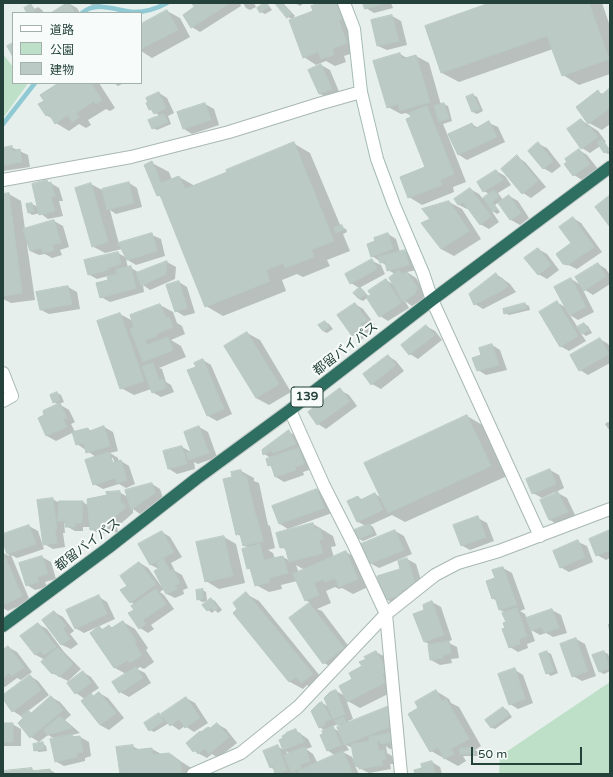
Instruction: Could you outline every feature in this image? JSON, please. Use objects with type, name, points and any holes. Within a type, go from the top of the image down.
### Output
[{"type":"highway","name":"都留バイパス","points":[[3,626],[108,548],[196,479],[290,410],[432,300],[610,166]]},
{"type":"street","points":[[344,3],[354,29],[361,92],[377,159],[394,205],[423,273],[432,300],[540,536]]},
{"type":"street","points":[[3,180],[131,157],[229,132],[361,92]]},
{"type":"street","points":[[3,373],[12,396],[3,401]]},
{"type":"street","points":[[290,410],[324,486],[353,543],[386,614],[400,774]]},
{"type":"street","points":[[193,774],[241,753],[298,707],[386,614],[435,575],[458,563],[499,551],[610,509]]},
{"type":"green space","points":[[3,54],[12,66],[12,84],[27,85],[3,118]]},
{"type":"green space","points":[[610,682],[610,774],[499,774],[500,756]]},
{"type":"building","points":[[69,3],[74,12],[53,12]]},
{"type":"building","points":[[192,3],[230,3],[191,28],[183,15],[194,7]]},
{"type":"building","points":[[266,3],[269,7],[260,13],[257,8]]},
{"type":"building","points":[[275,3],[282,3],[292,14],[287,18]]},
{"type":"building","points":[[320,3],[336,3],[342,19],[339,21],[347,43],[332,49],[334,55],[321,59],[318,52],[303,58],[289,20],[313,11],[311,6]]},
{"type":"building","points":[[363,3],[385,3],[365,9]]},
{"type":"building","points":[[490,3],[589,3],[609,59],[562,76],[547,36],[441,73],[425,26]]},
{"type":"building","points":[[31,4],[35,12],[26,12],[24,8]]},
{"type":"building","points":[[167,10],[178,30],[142,48],[142,23]]},
{"type":"building","points":[[392,15],[399,41],[377,46],[371,20]]},
{"type":"building","points":[[12,44],[12,55],[7,46]]},
{"type":"building","points":[[400,53],[402,59],[416,55],[430,102],[400,111],[398,104],[387,108],[373,61]]},
{"type":"building","points":[[321,64],[332,89],[319,94],[308,70]]},
{"type":"building","points":[[57,84],[92,84],[102,100],[96,104],[94,101],[76,113],[79,117],[72,122],[68,115],[55,124],[49,114],[46,116],[38,104],[44,101],[40,95]]},
{"type":"building","points":[[610,88],[610,108],[588,124],[576,107],[598,90],[601,95]]},
{"type":"building","points":[[159,92],[166,108],[154,114],[151,109],[149,110],[146,103],[148,102],[146,98]]},
{"type":"building","points":[[473,94],[480,109],[472,112],[466,97]]},
{"type":"building","points":[[205,103],[211,120],[183,129],[177,112]]},
{"type":"building","points":[[444,103],[449,118],[439,122],[434,106]]},
{"type":"building","points":[[427,106],[454,174],[440,180],[442,185],[408,198],[400,177],[425,167],[406,119],[411,117],[409,113]]},
{"type":"building","points":[[164,114],[168,122],[152,129],[148,120]]},
{"type":"building","points":[[581,119],[587,127],[589,125],[598,137],[581,149],[567,129]]},
{"type":"building","points":[[489,121],[497,137],[458,155],[448,134],[472,123],[474,129]]},
{"type":"building","points":[[602,139],[609,149],[604,153],[597,143]]},
{"type":"building","points":[[294,142],[334,241],[311,250],[314,257],[285,268],[284,263],[266,270],[270,281],[205,307],[160,195],[157,196],[144,165],[152,161],[161,183],[179,176],[185,189],[227,172],[226,170]]},
{"type":"building","points":[[538,142],[553,161],[543,169],[528,151]]},
{"type":"building","points":[[12,146],[12,151],[20,149],[22,162],[3,165],[3,148]]},
{"type":"building","points":[[579,149],[590,164],[573,176],[564,164],[567,162],[565,159]]},
{"type":"building","points":[[517,155],[538,181],[522,194],[501,169]]},
{"type":"building","points":[[496,170],[503,180],[483,192],[477,182]]},
{"type":"building","points":[[47,180],[48,183],[51,182],[55,196],[51,197],[55,211],[39,215],[32,184]]},
{"type":"building","points":[[129,182],[134,203],[107,210],[102,189]]},
{"type":"building","points":[[91,183],[108,242],[92,247],[75,188]]},
{"type":"building","points":[[470,188],[491,216],[480,225],[463,202],[458,205],[454,199]]},
{"type":"building","points":[[494,190],[499,197],[492,202],[497,209],[493,212],[483,198]]},
{"type":"building","points":[[9,193],[22,293],[3,296],[3,194]]},
{"type":"building","points":[[509,195],[521,213],[510,220],[498,203]]},
{"type":"building","points":[[609,196],[610,198],[610,227],[595,207]]},
{"type":"building","points":[[449,201],[469,231],[441,249],[421,223],[430,219],[422,209]]},
{"type":"building","points":[[32,203],[34,211],[28,213],[26,204]]},
{"type":"building","points":[[573,217],[594,247],[568,265],[563,264],[556,254],[571,243],[559,227]]},
{"type":"building","points":[[54,220],[61,243],[52,245],[54,250],[43,253],[41,248],[30,251],[23,229]]},
{"type":"building","points":[[342,225],[344,230],[335,233],[334,228]]},
{"type":"building","points":[[152,233],[157,251],[127,260],[118,243]]},
{"type":"building","points":[[388,233],[393,249],[371,257],[367,244],[375,241],[374,238]]},
{"type":"building","points":[[538,248],[551,265],[538,275],[524,258]]},
{"type":"building","points":[[405,250],[409,265],[387,271],[385,262],[380,263],[378,257]]},
{"type":"building","points":[[118,252],[121,264],[108,268],[108,270],[88,275],[84,260]]},
{"type":"building","points":[[372,259],[377,269],[350,284],[345,274]]},
{"type":"building","points":[[167,261],[166,274],[141,286],[136,273]]},
{"type":"building","points":[[598,263],[606,276],[584,291],[575,277]]},
{"type":"building","points":[[131,266],[136,288],[100,298],[96,283],[108,280],[107,276],[117,274],[116,270]]},
{"type":"building","points":[[399,270],[402,274],[407,272],[417,287],[415,294],[403,302],[389,278]]},
{"type":"building","points":[[496,273],[499,279],[502,278],[508,287],[474,305],[469,294]]},
{"type":"building","points":[[571,278],[586,307],[569,315],[554,287]]},
{"type":"building","points":[[386,279],[401,303],[379,317],[366,297],[371,295],[368,291]]},
{"type":"building","points":[[179,281],[187,308],[175,312],[166,285]]},
{"type":"building","points":[[68,286],[72,304],[40,310],[36,292]]},
{"type":"building","points":[[360,287],[366,294],[359,299],[353,293]]},
{"type":"building","points":[[557,301],[578,336],[560,347],[539,312]]},
{"type":"building","points":[[355,303],[367,320],[360,324],[363,328],[352,336],[337,315]]},
{"type":"building","points":[[525,303],[527,308],[504,314],[503,309]]},
{"type":"building","points":[[160,304],[166,318],[169,317],[173,327],[156,334],[157,336],[145,340],[147,345],[168,337],[173,350],[143,362],[130,329],[134,327],[130,315]]},
{"type":"building","points":[[120,313],[144,381],[120,389],[97,321]]},
{"type":"building","points":[[325,321],[329,327],[323,331],[318,325]]},
{"type":"building","points":[[584,323],[589,330],[582,334],[577,327]]},
{"type":"building","points":[[426,325],[435,335],[409,355],[401,345]]},
{"type":"building","points":[[247,332],[279,384],[256,398],[224,346]]},
{"type":"building","points":[[600,338],[609,354],[579,371],[570,355]]},
{"type":"building","points":[[492,344],[499,365],[477,371],[472,358],[481,355],[479,348]]},
{"type":"building","points":[[388,355],[396,365],[371,385],[363,374]]},
{"type":"building","points":[[203,359],[224,409],[207,416],[187,370],[196,367],[194,363]]},
{"type":"building","points":[[153,363],[159,380],[163,379],[166,388],[152,393],[142,367]]},
{"type":"building","points":[[340,388],[350,401],[317,425],[308,412]]},
{"type":"building","points":[[57,392],[60,400],[53,403],[50,395]]},
{"type":"building","points":[[60,403],[67,418],[63,419],[67,427],[46,436],[38,418],[44,415],[43,411]]},
{"type":"building","points":[[467,415],[491,466],[388,513],[364,463]]},
{"type":"building","points":[[104,426],[110,446],[86,453],[84,443],[76,445],[72,432],[88,428],[89,431]]},
{"type":"building","points":[[199,426],[209,453],[189,460],[186,453],[191,452],[184,432]]},
{"type":"building","points":[[289,430],[296,444],[273,453],[271,450],[263,455],[262,450]]},
{"type":"building","points":[[182,446],[187,464],[168,469],[163,451]]},
{"type":"building","points":[[299,448],[304,464],[295,467],[296,470],[275,477],[271,465],[268,466],[266,459]]},
{"type":"building","points":[[109,452],[113,463],[121,460],[127,480],[117,483],[115,478],[93,485],[85,460]]},
{"type":"building","points":[[550,469],[556,484],[532,494],[526,479]]},
{"type":"building","points":[[241,470],[243,476],[246,475],[263,541],[243,546],[240,534],[236,535],[223,479],[232,477],[231,472]]},
{"type":"building","points":[[152,483],[155,493],[131,510],[125,490]]},
{"type":"building","points":[[317,489],[324,508],[279,524],[272,506]]},
{"type":"building","points":[[120,491],[121,504],[124,503],[125,508],[109,522],[109,527],[90,530],[87,499],[107,495],[106,492]]},
{"type":"building","points":[[558,492],[568,512],[549,520],[540,500]]},
{"type":"building","points":[[375,493],[383,510],[357,522],[347,501],[358,496],[360,500]]},
{"type":"building","points":[[53,498],[57,529],[55,529],[57,543],[43,545],[37,500]]},
{"type":"building","points":[[59,501],[83,501],[82,523],[75,523],[75,527],[65,527],[65,521],[58,521]]},
{"type":"building","points":[[478,516],[486,537],[461,546],[453,525]]},
{"type":"building","points":[[313,523],[315,529],[320,528],[323,539],[319,540],[323,553],[289,562],[285,547],[280,548],[276,533]]},
{"type":"building","points":[[369,524],[373,533],[358,539],[354,530]]},
{"type":"building","points":[[29,525],[36,544],[7,554],[3,542],[3,534]]},
{"type":"building","points":[[395,530],[404,550],[369,564],[361,544]]},
{"type":"building","points":[[610,530],[610,550],[596,556],[589,539]]},
{"type":"building","points":[[162,531],[174,552],[150,565],[138,544]]},
{"type":"building","points":[[224,536],[233,576],[205,582],[196,542]]},
{"type":"building","points":[[578,540],[585,557],[560,568],[553,551]]},
{"type":"building","points":[[260,544],[264,560],[283,556],[288,573],[269,578],[270,582],[255,586],[250,568],[247,569],[242,549]]},
{"type":"building","points":[[346,551],[358,579],[339,587],[335,578],[325,582],[323,579],[314,583],[319,595],[305,601],[293,574]]},
{"type":"building","points":[[3,552],[22,596],[3,605]]},
{"type":"building","points":[[42,556],[48,574],[37,577],[39,582],[26,586],[19,563]]},
{"type":"building","points":[[163,558],[170,571],[173,569],[180,583],[175,585],[177,589],[166,594],[154,571],[159,568],[156,562]]},
{"type":"building","points":[[407,558],[416,585],[401,590],[403,594],[385,600],[377,576],[400,569],[398,561]]},
{"type":"building","points":[[139,562],[156,584],[130,603],[120,590],[127,586],[120,576]]},
{"type":"building","points":[[503,567],[517,605],[499,610],[495,597],[492,599],[486,581],[495,578],[492,570]]},
{"type":"building","points":[[156,589],[166,604],[143,620],[146,624],[139,629],[128,613],[134,610],[131,606]]},
{"type":"building","points":[[203,589],[203,599],[197,600],[196,590]]},
{"type":"building","points":[[246,592],[313,674],[301,683],[296,677],[289,682],[233,613],[237,609],[233,603]]},
{"type":"building","points":[[99,595],[107,614],[75,629],[66,610]]},
{"type":"building","points":[[211,598],[218,608],[214,611],[211,608],[207,611],[202,605]]},
{"type":"building","points":[[432,601],[444,635],[424,642],[413,614],[424,610],[423,605]]},
{"type":"building","points":[[309,603],[344,648],[323,664],[289,618]]},
{"type":"building","points":[[517,608],[527,636],[519,639],[520,644],[509,648],[502,629],[505,628],[503,623],[506,622],[502,613]]},
{"type":"building","points":[[552,609],[559,628],[544,633],[541,627],[531,631],[526,618]]},
{"type":"building","points":[[54,611],[66,626],[63,629],[70,639],[61,645],[42,620]]},
{"type":"building","points":[[123,621],[136,641],[134,642],[142,655],[130,663],[128,660],[114,668],[90,633],[99,626],[102,630],[109,625],[111,628]]},
{"type":"building","points":[[38,623],[56,647],[44,655],[41,651],[35,655],[20,636]]},
{"type":"building","points":[[576,638],[588,671],[572,677],[560,644]]},
{"type":"building","points":[[449,641],[451,653],[443,655],[443,658],[430,660],[428,645]]},
{"type":"building","points":[[8,646],[24,667],[12,676],[9,673],[3,678],[3,650]]},
{"type":"building","points":[[58,648],[73,664],[59,677],[54,672],[52,674],[41,662]]},
{"type":"building","points":[[376,651],[387,671],[382,674],[386,682],[347,702],[339,686],[352,679],[349,673],[362,666],[359,662],[366,659],[364,657]]},
{"type":"building","points":[[547,651],[554,671],[546,674],[539,654]]},
{"type":"building","points":[[604,651],[610,668],[599,672],[592,655]]},
{"type":"building","points":[[136,667],[143,678],[119,693],[112,682]]},
{"type":"building","points":[[515,668],[525,699],[509,705],[498,674]]},
{"type":"building","points":[[83,671],[91,683],[75,694],[67,683]]},
{"type":"building","points":[[30,675],[41,690],[12,712],[3,699],[3,695]]},
{"type":"building","points":[[336,690],[345,714],[333,719],[324,698],[330,692]]},
{"type":"building","points":[[436,690],[442,701],[446,699],[469,739],[451,749],[454,754],[444,759],[438,747],[430,752],[408,714],[418,708],[415,702]]},
{"type":"building","points":[[99,692],[116,713],[100,725],[81,701],[91,693],[93,696]]},
{"type":"building","points":[[51,696],[63,710],[30,738],[18,723],[23,718],[21,716],[28,710],[31,713]]},
{"type":"building","points":[[186,697],[200,718],[185,728],[179,719],[170,726],[161,714]]},
{"type":"building","points":[[322,702],[331,719],[324,722],[325,725],[319,728],[311,711]]},
{"type":"building","points":[[389,706],[392,726],[344,745],[337,727]]},
{"type":"building","points":[[503,707],[509,715],[491,728],[485,720]]},
{"type":"building","points":[[159,713],[164,721],[149,731],[144,723]]},
{"type":"building","points":[[60,716],[72,728],[47,735],[44,730]]},
{"type":"building","points":[[344,717],[346,722],[337,725],[335,721]]},
{"type":"building","points":[[3,723],[13,723],[13,742],[3,742]]},
{"type":"building","points":[[217,723],[229,737],[209,754],[205,748],[198,754],[195,750],[193,752],[186,743],[200,731],[201,732],[208,727],[210,728]]},
{"type":"building","points":[[333,726],[341,745],[327,751],[320,735],[323,734],[322,731]]},
{"type":"building","points":[[296,729],[297,734],[300,733],[304,742],[283,750],[279,740],[283,738],[282,736],[286,733]]},
{"type":"building","points":[[391,733],[393,742],[381,744],[380,741],[377,742],[379,751],[384,750],[386,759],[382,760],[383,765],[359,769],[359,766],[355,766],[351,744],[369,741],[369,737]]},
{"type":"building","points":[[72,734],[72,737],[80,736],[83,752],[77,753],[77,757],[55,762],[50,739]]},
{"type":"building","points":[[43,742],[44,749],[34,751],[33,744]]},
{"type":"building","points":[[133,745],[133,750],[152,748],[153,755],[169,753],[180,761],[182,774],[120,774],[116,747]]},
{"type":"building","points":[[278,745],[287,770],[275,774],[273,766],[270,768],[263,751]]},
{"type":"building","points":[[305,747],[310,761],[300,765],[301,768],[291,772],[284,755]]},
{"type":"building","points":[[460,748],[474,748],[474,754],[460,754]]},
{"type":"building","points":[[343,751],[352,772],[347,774],[299,774],[298,771]]},
{"type":"building","points":[[432,761],[435,774],[415,774],[414,770],[422,768],[421,764]]},
{"type":"building","points":[[32,768],[32,771],[50,769],[50,774],[3,774],[3,771]]},
{"type":"waterway","points":[[134,12],[147,11],[167,3]]},
{"type":"waterway","points":[[84,12],[94,7],[107,7],[134,12]]},
{"type":"waterway","points":[[3,124],[34,84]]}]
